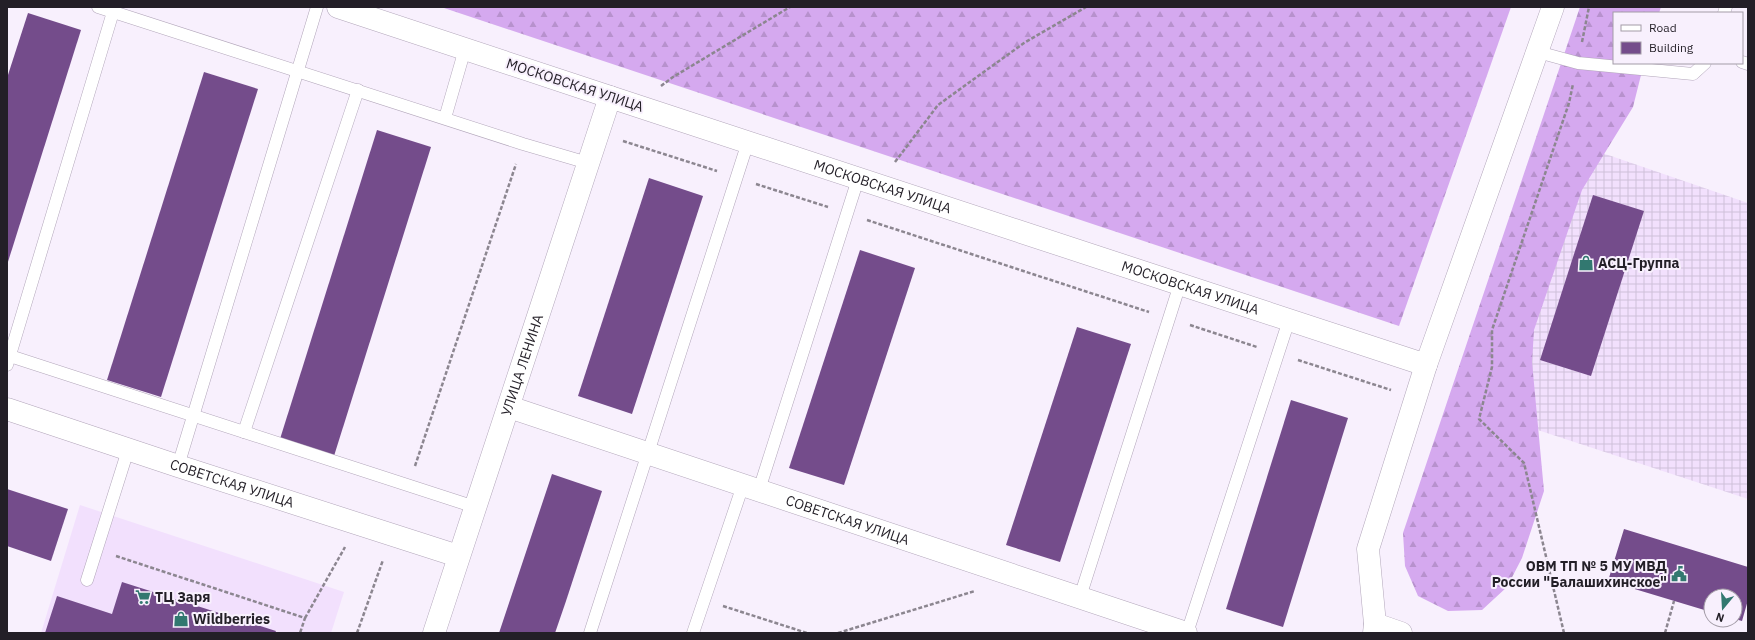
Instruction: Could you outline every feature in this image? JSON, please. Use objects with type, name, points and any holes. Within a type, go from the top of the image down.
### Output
[{"type":"street","name":"МОСКОВСКАЯ УЛИЦА","points":[[338,7],[1426,365]]},
{"type":"street","points":[[1401,633],[1375,629],[1368,549],[1426,365],[1553,7]]},
{"type":"street","name":"УЛИЦА ЛЕНИНА","points":[[434,633],[458,556],[509,407],[610,97]]},
{"type":"street","name":"СОВЕТСКАЯ УЛИЦА","points":[[509,407],[1187,633]]},
{"type":"street","name":"СОВЕТСКАЯ УЛИЦА","points":[[7,409],[128,450],[458,556]]},
{"type":"lane","points":[[98,7],[523,144],[588,163]]},
{"type":"lane","points":[[178,466],[318,7]]},
{"type":"lane","points":[[113,12],[8,360],[244,432],[475,507]]},
{"type":"lane","points":[[445,118],[464,49]]},
{"type":"lane","points":[[1538,52],[1578,63],[1693,74],[1704,64]]},
{"type":"lane","points":[[244,432],[358,90]]},
{"type":"lane","points":[[590,633],[748,142]]},
{"type":"lane","points":[[693,633],[704,600],[751,487],[847,214],[868,182]]},
{"type":"lane","points":[[1080,597],[1180,284]]},
{"type":"lane","points":[[1187,633],[1289,320]]},
{"type":"lane","points":[[87,580],[128,450]]},
{"type":"path","points":[[635,105],[673,77],[790,7]]},
{"type":"path","points":[[868,182],[938,105],[1024,43],[1086,7]]},
{"type":"path","points":[[1564,633],[1524,464],[1479,419],[1492,367],[1492,330],[1569,103],[1589,7]]},
{"type":"path","points":[[598,133],[1393,391]]},
{"type":"path","points":[[408,486],[523,144]]},
{"type":"path","points":[[357,633],[392,535]]},
{"type":"path","points":[[300,633],[305,618],[347,543]]},
{"type":"path","points":[[97,550],[305,618]]},
{"type":"path","points":[[838,633],[982,589]]},
{"type":"path","points":[[704,600],[807,633]]},
{"type":"path","points":[[1665,633],[1674,601]]},
{"type":"shaded area","points":[[1582,146],[1748,203],[1748,499],[1498,417]]},
{"type":"shaded area","points":[[80,505],[344,592],[331,633],[41,633]]},
{"type":"green space","points":[[441,7],[1511,7],[1399,326]]},
{"type":"green space","points":[[1580,7],[1661,7],[1659,12],[1613,12],[1613,64],[1644,64],[1633,107],[1582,190],[1534,330],[1532,362],[1544,491],[1522,558],[1507,587],[1482,610],[1448,611],[1418,596],[1405,566],[1403,533]]},
{"type":"building","points":[[28,13],[81,30],[7,265],[7,78]]},
{"type":"building","points":[[204,72],[258,89],[161,397],[107,380]]},
{"type":"building","points":[[377,130],[431,147],[334,456],[280,439]]},
{"type":"building","points":[[649,178],[703,196],[632,414],[578,396]]},
{"type":"building","points":[[1593,195],[1644,211],[1591,376],[1540,360]]},
{"type":"building","points":[[860,250],[915,268],[844,485],[789,468]]},
{"type":"building","points":[[1077,327],[1131,344],[1060,562],[1006,545]]},
{"type":"building","points":[[1291,400],[1348,418],[1283,627],[1226,609]]},
{"type":"building","points":[[552,474],[602,491],[566,601],[555,633],[499,633]]},
{"type":"building","points":[[7,489],[68,509],[51,561],[7,546]]},
{"type":"building","name":"ОВМ ТП № 5 МУ МВД России \"Балашихинское\"","points":[[1624,529],[1748,567],[1748,600],[1743,618],[1743,588],[1703,588],[1703,610],[1608,581]]},
{"type":"building","name":"ТЦ Заря","points":[[122,582],[276,631],[275,633],[45,633],[57,596],[112,614]]},
{"type":"place","name":"АСЦ-Группа","points":[[1586,263]]},
{"type":"place","name":"ОВМ ТП № 5 МУ МВД России \"Балашихинское\"","points":[[1679,574]]},
{"type":"place","name":"ТЦ Заря","points":[[143,597]]},
{"type":"place","name":"Wildberries","points":[[181,619]]}]
